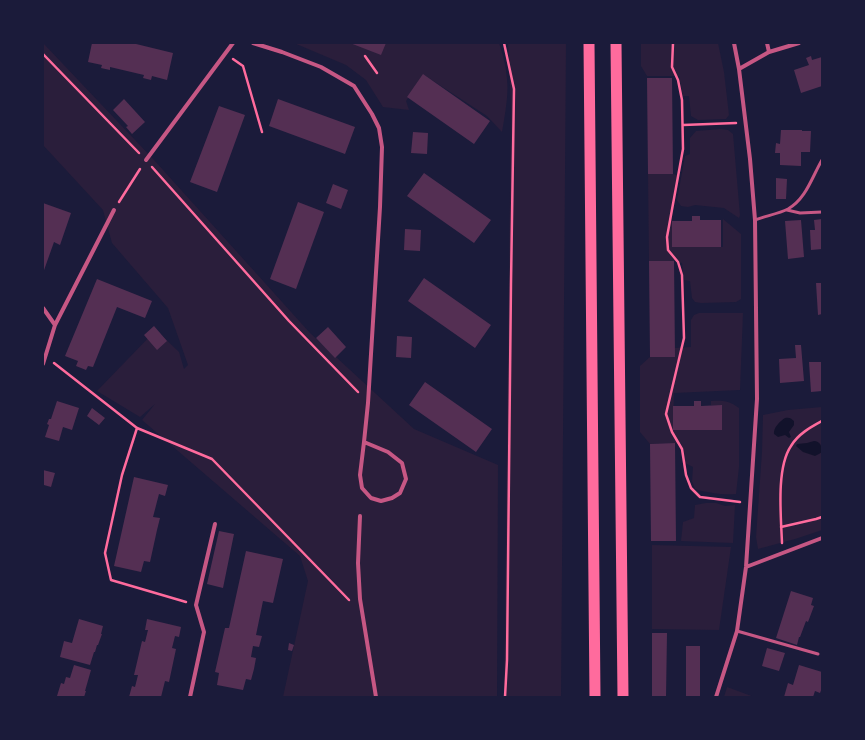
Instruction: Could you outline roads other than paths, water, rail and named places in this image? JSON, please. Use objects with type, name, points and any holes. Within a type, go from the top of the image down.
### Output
[{"type":"highway","points":[[590,43],[595,697]]},
{"type":"highway","points":[[616,43],[623,697]]},
{"type":"street","points":[[146,160],[233,43]]},
{"type":"street","points":[[253,43],[321,67],[354,86],[379,128],[382,147],[380,207],[368,403],[360,475],[362,488],[371,498],[381,500],[392,498],[400,493],[406,479],[402,463],[388,452],[364,442]]},
{"type":"street","points":[[716,697],[737,631],[746,567],[757,399],[755,220],[746,123],[734,43]]},
{"type":"street","points":[[767,43],[769,52]]},
{"type":"street","points":[[739,69],[769,52],[799,43]]},
{"type":"street","points":[[43,364],[55,325],[114,210]]},
{"type":"street","points":[[43,308],[55,325]]},
{"type":"street","points":[[360,516],[358,563],[360,599],[376,697]]},
{"type":"street","points":[[190,697],[204,632],[196,605],[215,524]]},
{"type":"street","points":[[746,567],[822,538]]},
{"type":"lane","points":[[755,220],[787,210],[796,204],[802,198],[822,160]]},
{"type":"lane","points":[[787,210],[800,213],[822,212]]},
{"type":"lane","points":[[737,631],[818,654]]}]
